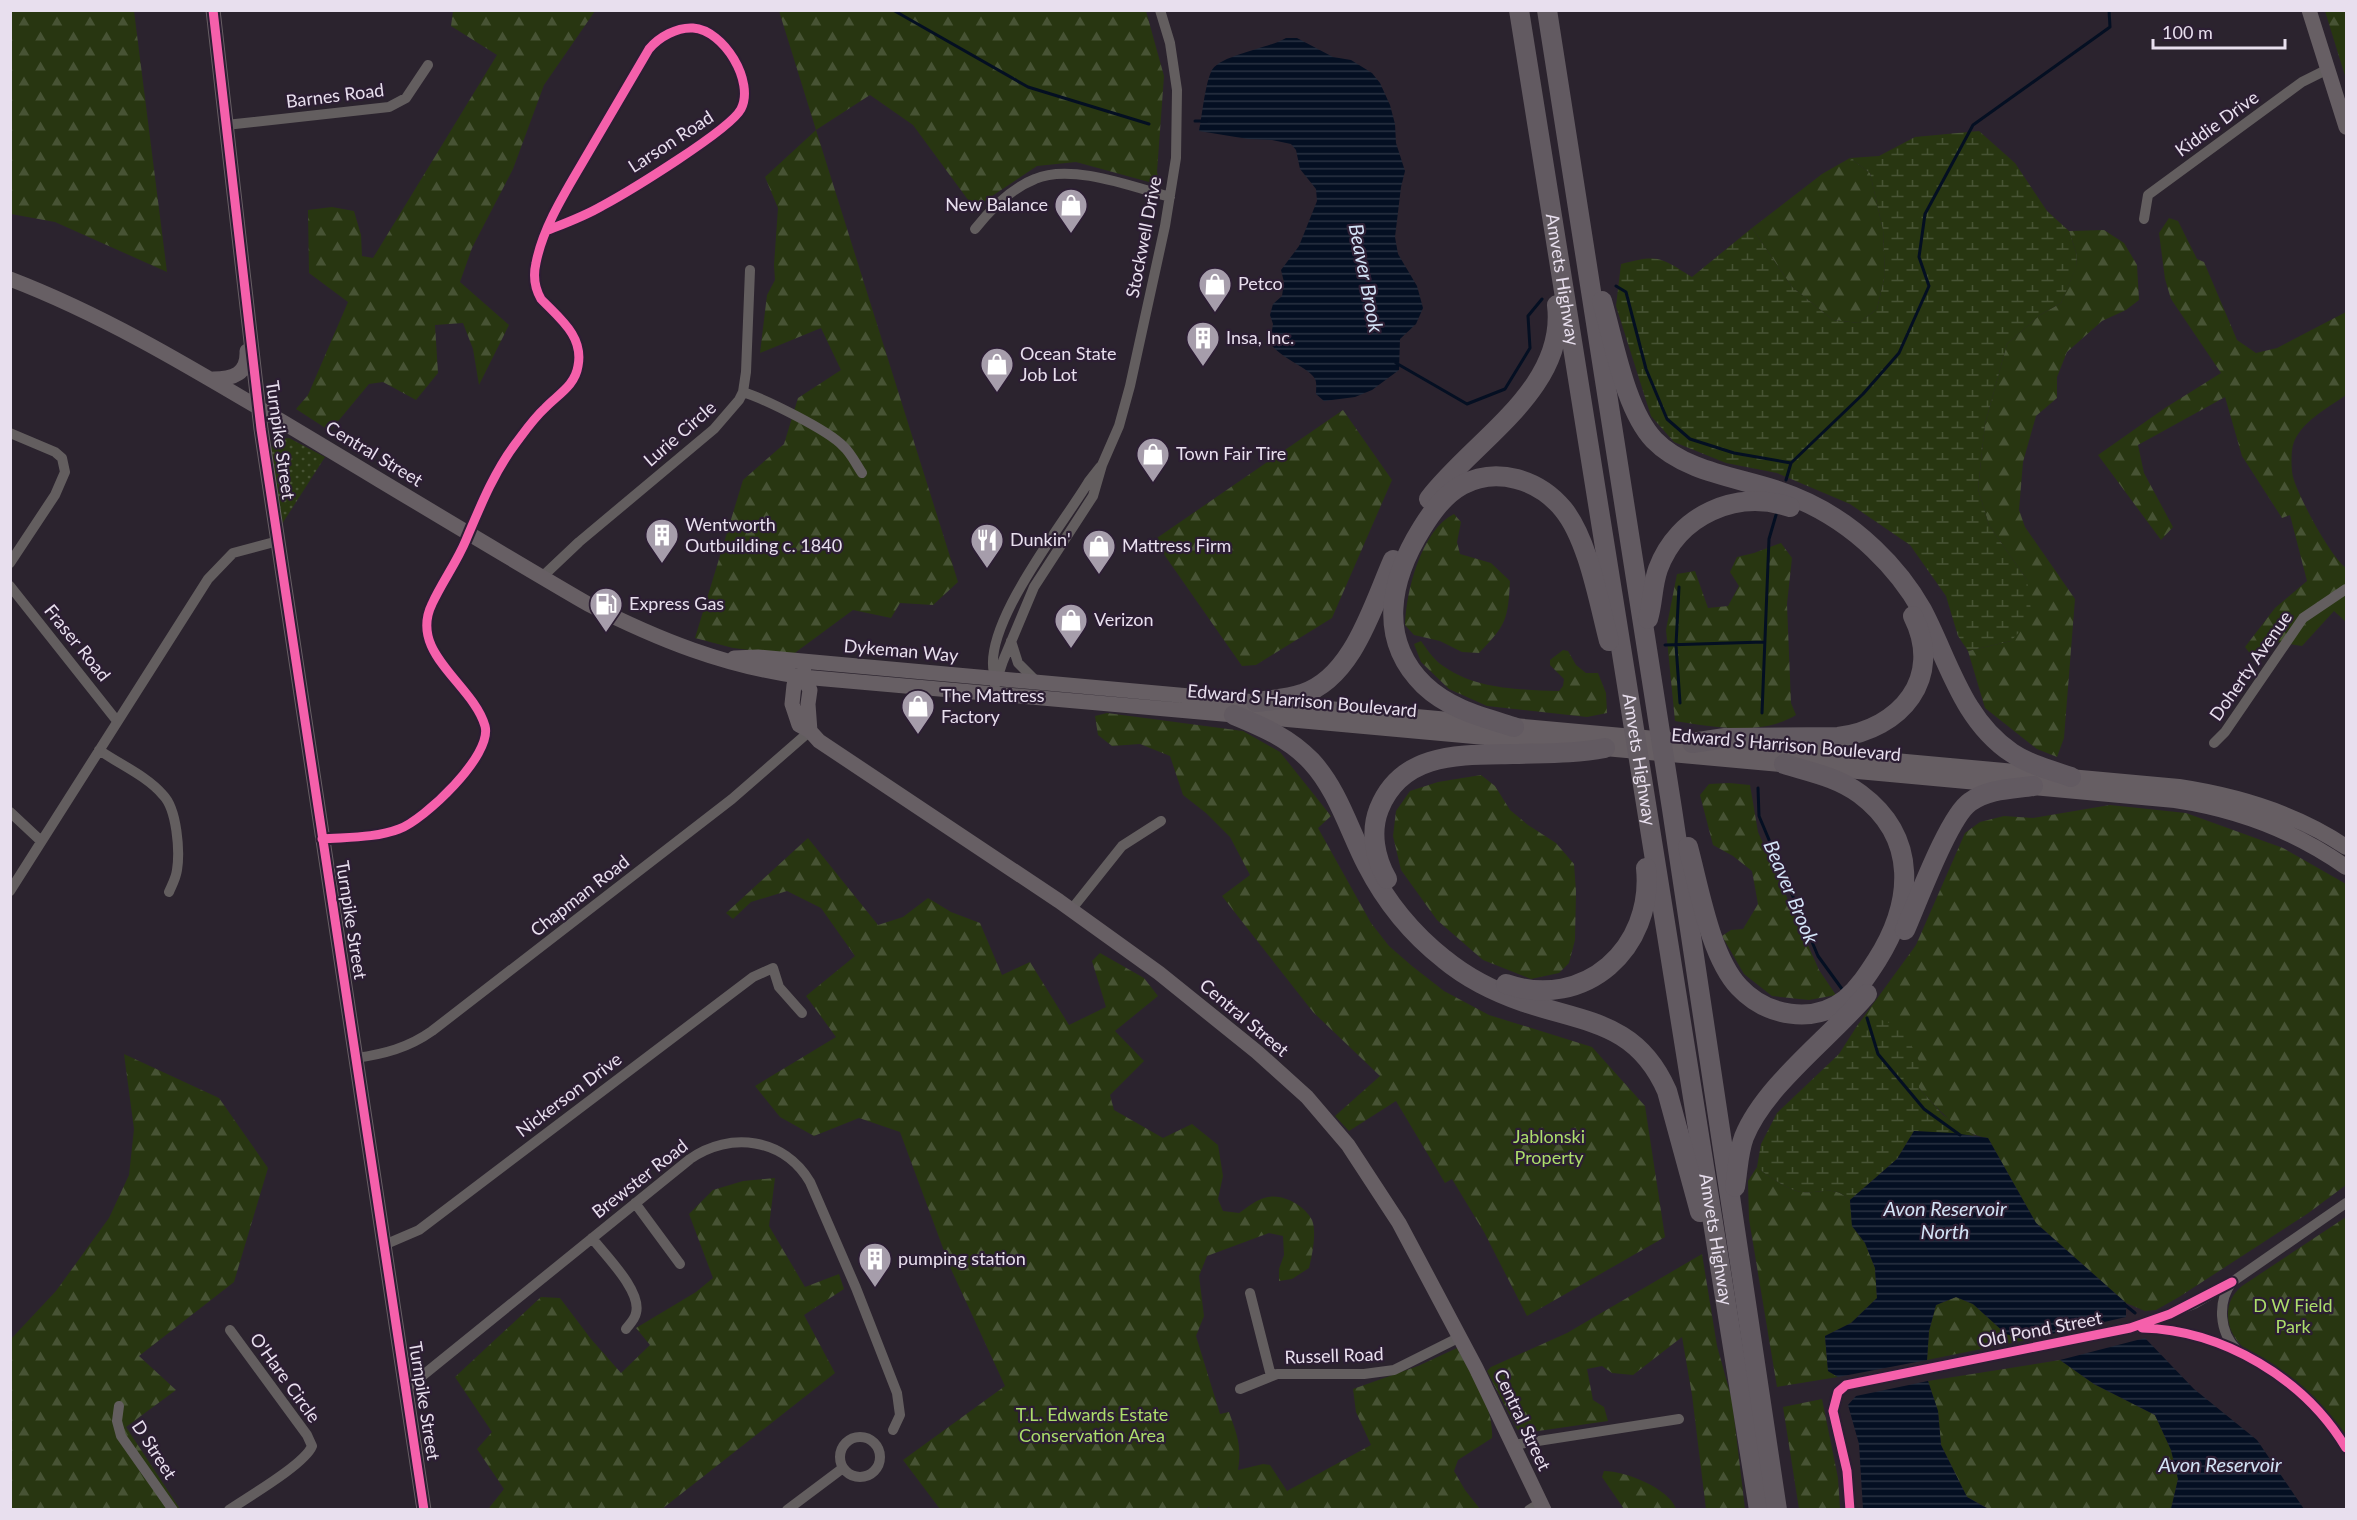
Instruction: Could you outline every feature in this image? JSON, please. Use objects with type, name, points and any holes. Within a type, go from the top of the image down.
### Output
[{"type":"highway","name":"Amvets Highway","points":[[1519,10],[1759,1509]]},
{"type":"highway","name":"Amvets Highway","points":[[1547,10],[1672,809],[1777,1509]]},
{"type":"highway","points":[[1256,702],[1302,695],[1323,684],[1337,672],[1354,647],[1412,522],[1442,483],[1524,400],[1538,381],[1556,340],[1555,292],[1559,258]]},
{"type":"highway","points":[[1587,270],[1602,297],[1635,411],[1654,439],[1678,458],[1692,465],[1800,499],[1851,529],[1886,561],[1910,591],[1925,616],[1966,703],[1983,728],[2019,757],[2071,777]]},
{"type":"highway","points":[[1514,727],[1469,713],[1435,695],[1414,675],[1406,663],[1394,633],[1393,606],[1396,585],[1411,547],[1434,510],[1449,494],[1462,485],[1491,476],[1512,477],[1534,485],[1554,499],[1564,510],[1581,542],[1612,653],[1625,676]]},
{"type":"highway","points":[[1644,634],[1659,568],[1676,537],[1706,513],[1728,504],[1753,500],[1793,508],[1833,530],[1876,565],[1896,589],[1914,618],[1923,651],[1922,673],[1910,699],[1881,724],[1855,735],[1725,738],[1688,749]]},
{"type":"highway","points":[[1234,715],[1287,740],[1318,769],[1329,786],[1366,864],[1385,896],[1408,926],[1444,960],[1474,980],[1506,995],[1615,1031],[1638,1046],[1659,1072],[1667,1091],[1706,1238],[1721,1267]]},
{"type":"highway","points":[[1604,742],[1579,753],[1458,755],[1432,760],[1412,770],[1402,777],[1386,795],[1376,821],[1377,854],[1389,883],[1404,905],[1433,937],[1473,967],[1518,988],[1543,991],[1569,988],[1592,979],[1608,967],[1633,937],[1644,906],[1647,889],[1645,860],[1649,826]]},
{"type":"highway","points":[[1672,809],[1686,841],[1719,956],[1731,976],[1749,996],[1772,1010],[1793,1014],[1824,1011],[1853,993],[1870,972],[1885,947],[1902,903],[1905,877],[1903,859],[1896,837],[1889,825],[1873,805],[1861,795],[1834,779],[1784,764]]},
{"type":"highway","points":[[1731,1204],[1741,1146],[1754,1117],[1773,1091],[1853,1010],[1878,978],[1897,946],[1948,834],[1962,809],[1976,798],[1992,792],[2033,786]]},
{"type":"main road","name":"Edward S Harrison Boulevard","points":[[1256,702],[1514,727],[1604,742]]},
{"type":"main road","name":"Edward S Harrison Boulevard","points":[[1234,715],[2179,787],[2257,804],[2294,819],[2346,847]]},
{"type":"main road","name":"Edward S Harrison Boulevard","points":[[1688,749],[1784,764],[2175,800],[2222,809],[2282,830],[2310,844],[2346,867]]},
{"type":"street","name":"Turnpike Street","points":[[213,10],[259,408],[424,1509]]},
{"type":"street","name":"Stockwell Drive","points":[[995,686],[1034,587],[1093,496],[1102,465],[1119,426],[1130,386],[1176,158],[1177,96],[1170,43],[1160,10]]},
{"type":"street","points":[[2309,10],[2346,127]]},
{"type":"street","name":"Larson Road","points":[[468,533],[514,445],[546,406],[567,388],[578,367],[578,346],[573,333],[540,298],[535,285],[535,266],[548,230],[566,192],[653,44],[676,31],[694,28],[717,40],[739,66],[743,79],[745,93],[739,113],[716,134],[601,207],[548,230]]},
{"type":"street","name":"Barnes Road","points":[[226,125],[389,107],[406,98],[428,65]]},
{"type":"street","name":"Kiddie Drive","points":[[2144,219],[2148,195],[2302,82],[2328,69]]},
{"type":"street","points":[[975,228],[988,213],[1024,184],[1052,174],[1086,176],[1170,196]]},
{"type":"street","name":"Lurie Circle","points":[[542,577],[579,542],[714,429],[729,413],[743,392],[746,372],[750,270]]},
{"type":"street","name":"Central Street","points":[[10,279],[112,325],[213,379],[542,577],[619,620],[688,650],[757,670],[803,670]]},
{"type":"street","name":"Turnpike Street","points":[[213,379],[234,378],[244,369],[247,359],[246,300]]},
{"type":"street","points":[[743,392],[837,440],[862,473]]},
{"type":"street","points":[[10,433],[55,452],[63,462],[65,472],[55,495],[10,563]]},
{"type":"street","name":"Stockwell Drive","points":[[995,686],[992,658],[1013,600],[1089,481],[1102,465]]},
{"type":"street","points":[[322,839],[396,831],[413,823],[469,769],[480,753],[486,738],[485,726],[469,697],[432,649],[426,635],[426,622],[431,606],[468,533]]},
{"type":"street","points":[[13,886],[208,579],[233,553],[278,541]]},
{"type":"street","name":"Fraser Road","points":[[10,586],[117,721]]},
{"type":"street","name":"Doherty Avenue","points":[[2214,743],[2225,732],[2303,618],[2346,589]]},
{"type":"street","points":[[1011,641],[1018,663],[1037,682]]},
{"type":"street","points":[[803,670],[810,690],[808,704],[810,731]]},
{"type":"street","name":"Dykeman Way","points":[[803,670],[995,686]]},
{"type":"street","name":"Edward S Harrison Boulevard","points":[[995,686],[1037,682],[1256,702]]},
{"type":"street","name":"Edward S Harrison Boulevard","points":[[995,686],[1234,715]]},
{"type":"street","name":"Central Street","points":[[810,731],[839,756],[1071,910],[1158,973],[1241,1039],[1299,1090],[1321,1113],[1348,1145],[1387,1203],[1460,1337],[1514,1445],[1537,1507]]},
{"type":"street","name":"Chapman Road","points":[[356,1058],[391,1052],[405,1047],[432,1031],[732,799],[810,731]]},
{"type":"street","points":[[99,750],[152,785],[168,801],[175,823],[178,853],[176,876],[169,892]]},
{"type":"street","points":[[10,812],[41,841]]},
{"type":"street","points":[[1071,910],[1122,846],[1161,821]]},
{"type":"street","name":"Nickerson Drive","points":[[384,1245],[419,1230],[745,982],[773,968],[779,987],[802,1013]]},
{"type":"street","name":"Brewster Road","points":[[406,1389],[690,1158],[714,1145],[743,1142],[761,1144],[782,1154],[806,1175],[814,1190],[856,1288],[894,1387],[900,1407],[898,1423],[893,1430]]},
{"type":"street","points":[[635,1203],[680,1264]]},
{"type":"street","name":"Old Pond Street","points":[[1850,1509],[1847,1471],[1833,1411],[1838,1392],[1846,1385],[2130,1328],[2187,1307],[2232,1282],[2346,1203]]},
{"type":"street","points":[[592,1238],[630,1287],[636,1301],[636,1314],[626,1329]]},
{"type":"street","points":[[2232,1282],[2223,1303],[2223,1325],[2229,1340],[2238,1351]]},
{"type":"street","points":[[1250,1293],[1271,1376]]},
{"type":"street","points":[[2130,1328],[2171,1331],[2238,1351],[2290,1384],[2329,1422],[2346,1448]]},
{"type":"street","name":"O'Hare Circle","points":[[229,1509],[295,1465],[312,1446],[307,1435],[230,1330]]},
{"type":"street","name":"Russell Road","points":[[1240,1389],[1271,1376],[1300,1373],[1380,1372],[1408,1364],[1460,1337]]},
{"type":"street","name":"D Street","points":[[119,1406],[117,1421],[121,1436],[173,1509]]},
{"type":"street","points":[[1514,1445],[1678,1419]]},
{"type":"street","points":[[787,1509],[843,1468]]},
{"type":"green space","points":[[10,11],[134,11],[167,272],[55,222],[11,214]]},
{"type":"green space","points":[[453,11],[595,11],[544,85],[513,169],[472,248],[460,282],[509,325],[479,385],[473,349],[463,323],[435,325],[438,373],[416,400],[383,382],[369,384],[330,431],[296,409],[308,395],[348,302],[309,273],[308,210],[332,207],[354,211],[361,235],[362,256],[373,258],[497,55],[451,26]]},
{"type":"green space","points":[[779,11],[1146,11],[1164,76],[1157,172],[1160,185],[1076,162],[1037,166],[974,208],[913,125],[870,95],[816,130]]},
{"type":"green space","points":[[2325,11],[2346,11],[2346,79]]},
{"type":"green space","points":[[816,130],[958,582],[933,605],[900,603],[891,618],[853,610],[792,655],[733,648],[695,638],[743,480],[784,444],[798,398],[841,370],[821,328],[760,353],[767,295],[775,280],[778,208],[765,177]]},
{"type":"green space","points":[[1979,131],[2015,163],[2047,211],[2069,231],[2077,255],[2076,268],[2061,303],[2040,315],[2007,344],[1985,424],[1978,489],[1989,525],[2027,580],[2032,618],[2011,641],[1968,651],[1958,636],[1946,596],[1910,545],[1850,504],[1777,473],[1726,463],[1674,442],[1651,416],[1616,306],[1621,264],[1643,259],[1658,259],[1692,277],[1752,228],[1792,287],[1833,320],[1859,323],[1877,309],[1885,275],[1883,230],[1870,173],[1850,158],[1879,156],[1915,137]]},
{"type":"green space","points":[[1850,158],[1870,173],[1883,230],[1885,275],[1877,309],[1859,323],[1833,320],[1792,287],[1752,228],[1822,174]]},
{"type":"green space","points":[[2169,218],[2178,221],[2197,259],[2204,262],[2237,340],[2256,353],[2277,348],[2346,312],[2346,395],[2315,416],[2302,429],[2293,445],[2292,461],[2293,477],[2308,512],[2332,552],[2346,568],[2346,622],[2334,611],[2302,646],[2277,642],[2256,661],[2245,647],[2275,608],[2307,581],[2290,515],[2282,518],[2242,456],[2225,397],[2138,445],[2144,473],[2173,527],[2161,540],[2098,455],[2165,408],[2221,373],[2171,299],[2165,279],[2159,233]]},
{"type":"green space","points":[[2104,230],[2124,243],[2137,265],[2139,300],[2126,310],[2102,321],[2067,352],[2057,377],[2057,398],[2036,416],[2023,462],[2019,510],[2025,527],[2075,599],[2064,738],[2057,757],[2037,749],[1985,708],[1968,651],[2011,641],[2027,580],[1989,525],[1978,489],[1985,424],[2007,344],[2040,315],[2061,303],[2076,267],[2077,255],[2069,231]]},
{"type":"green space","points":[[1343,410],[1392,480],[1332,618],[1256,665],[1242,666],[1154,540]]},
{"type":"green space","points":[[289,438],[325,457],[282,524],[269,451],[276,440]]},
{"type":"green space","points":[[1454,514],[1461,522],[1457,542],[1460,554],[1491,563],[1510,581],[1504,621],[1479,653],[1462,652],[1440,641],[1414,635],[1405,625],[1408,596],[1424,547],[1442,522]]},
{"type":"green space","points":[[1781,543],[1792,558],[1787,604],[1791,703],[1796,715],[1783,722],[1753,728],[1721,727],[1675,721],[1666,630],[1677,574],[1695,571],[1708,608],[1728,606],[1739,586],[1730,572],[1737,557]]},
{"type":"green space","points":[[1421,641],[1439,663],[1452,672],[1481,683],[1527,690],[1559,691],[1564,679],[1550,665],[1550,660],[1563,650],[1568,651],[1576,665],[1586,673],[1598,673],[1606,693],[1607,713],[1587,717],[1487,706],[1449,689],[1421,662],[1414,644]]},
{"type":"green space","name":"Jablonski Property","points":[[1107,713],[1243,731],[1280,752],[1331,816],[1318,828],[1371,923],[1389,946],[1444,991],[1489,1015],[1592,1047],[1645,1106],[1665,1237],[1527,1316],[1484,1232],[1452,1179],[1445,1183],[1396,1101],[1349,1131],[1335,1116],[1380,1076],[1313,1012],[1222,896],[1250,875],[1230,837],[1206,813],[1183,795],[1170,756],[1140,744],[1112,746],[1098,735],[1095,716]]},
{"type":"green space","points":[[1481,775],[1495,786],[1510,810],[1556,843],[1574,864],[1575,940],[1569,963],[1559,973],[1531,979],[1483,960],[1437,920],[1401,870],[1393,836],[1396,811],[1410,791],[1438,782]]},
{"type":"green space","points":[[1709,784],[1750,785],[1758,832],[1819,970],[1836,995],[1809,1000],[1772,996],[1744,974],[1722,936],[1731,930],[1743,929],[1758,904],[1752,871],[1733,856],[1713,845],[1700,795]]},
{"type":"green space","points":[[2110,805],[2186,813],[2283,848],[2346,884],[2346,1185],[2307,1214],[2179,1297],[2156,1310],[2145,1311],[2126,1303],[2036,1223],[1988,1138],[1977,1136],[1958,1126],[1941,1112],[1919,1088],[1919,1061],[1857,1026],[1916,945],[1965,833],[1980,822],[2004,816],[2033,818]]},
{"type":"green space","name":"T.L. Edwards Estate Conservation Area","points":[[808,838],[878,925],[903,917],[928,898],[951,912],[980,923],[1002,975],[1030,962],[1069,1025],[1106,1007],[1092,961],[1100,953],[1144,978],[1158,996],[1115,1031],[1144,1061],[1110,1095],[1114,1110],[1163,1138],[1192,1124],[1218,1145],[1223,1176],[1218,1199],[1223,1211],[1239,1213],[1260,1200],[1268,1197],[1281,1197],[1293,1202],[1309,1215],[1312,1220],[1314,1237],[1309,1268],[1292,1279],[1279,1281],[1279,1269],[1284,1255],[1283,1236],[1269,1233],[1207,1256],[1199,1276],[1204,1316],[1196,1336],[1220,1414],[1229,1412],[1234,1427],[1239,1447],[1238,1470],[1263,1464],[1270,1465],[1287,1491],[1371,1445],[1356,1412],[1353,1389],[1418,1366],[1457,1348],[1481,1391],[1492,1426],[1492,1438],[1458,1460],[1454,1471],[1480,1509],[1210,1510],[1209,1507],[1204,1510],[940,1509],[903,1460],[1005,1386],[950,1267],[900,1132],[859,1118],[814,1136],[780,1117],[755,1086],[836,1037],[806,996],[855,956],[821,908],[787,891],[751,902],[733,919],[726,913]]},
{"type":"green space","points":[[1879,1019],[1903,1028],[1919,1061],[1919,1088],[1943,1115],[1975,1136],[1914,1131],[1897,1159],[1850,1200],[1838,1192],[1802,1192],[1791,1189],[1757,1167],[1761,1144],[1777,1113],[1839,1054],[1857,1026]]},
{"type":"green space","points":[[124,1054],[219,1098],[268,1168],[234,1282],[139,1356],[176,1390],[126,1427],[180,1509],[11,1510],[11,1339],[56,1291],[109,1218],[129,1175],[134,1129]]},
{"type":"green space","points":[[1757,1167],[1791,1189],[1802,1192],[1838,1192],[1850,1200],[1852,1226],[1865,1243],[1875,1268],[1877,1298],[1851,1323],[1825,1336],[1828,1371],[1838,1377],[1777,1387],[1749,1219],[1748,1181]]},
{"type":"green space","points":[[775,1178],[769,1226],[805,1287],[839,1274],[844,1289],[804,1315],[835,1373],[662,1509],[490,1509],[504,1489],[477,1449],[492,1432],[455,1377],[541,1297],[560,1298],[591,1339],[621,1373],[650,1345],[636,1328],[696,1292],[713,1278],[689,1214],[713,1190],[743,1181]]},
{"type":"green space","name":"D W Field Park","points":[[2346,1217],[2346,1435],[2326,1410],[2303,1388],[2244,1349],[2230,1327],[2228,1314],[2232,1298],[2242,1286]]},
{"type":"green space","points":[[1702,1254],[1717,1346],[1732,1400],[1745,1509],[1706,1509],[1692,1395],[1682,1337],[1633,1375],[1612,1373],[1602,1366],[1587,1369],[1593,1400],[1604,1407],[1608,1421],[1524,1433],[1517,1429],[1487,1371],[1491,1367],[1567,1333]]},
{"type":"green space","points":[[1956,1297],[1973,1304],[2006,1334],[2026,1340],[1927,1360],[1929,1331],[1936,1305]]},
{"type":"green space","points":[[2060,1360],[2094,1384],[2155,1415],[2171,1450],[2178,1479],[2171,1509],[1989,1509],[1967,1497],[1941,1445],[1938,1411],[1928,1381]]},
{"type":"green space","points":[[1822,1399],[1838,1478],[1840,1509],[1799,1509],[1783,1407]]},
{"type":"green space","points":[[1604,1471],[1623,1474],[1645,1482],[1665,1494],[1676,1509],[1624,1509],[1602,1477]]},
{"type":"water","points":[[1286,38],[1297,38],[1333,57],[1351,60],[1372,73],[1380,83],[1390,105],[1395,124],[1396,143],[1405,171],[1395,237],[1398,254],[1417,286],[1423,308],[1416,324],[1400,339],[1399,370],[1372,390],[1355,397],[1324,401],[1316,394],[1316,382],[1312,375],[1281,354],[1270,343],[1273,324],[1270,315],[1273,304],[1282,296],[1284,282],[1281,270],[1299,246],[1317,201],[1316,189],[1300,169],[1296,150],[1291,144],[1272,140],[1248,139],[1199,131],[1207,85],[1215,66]]},
{"type":"water","name":"Avon Reservoir North","points":[[1914,1131],[1988,1138],[2036,1223],[2126,1303],[2126,1317],[2026,1340],[2006,1334],[1973,1304],[1956,1297],[1936,1305],[1929,1331],[1927,1360],[1838,1377],[1828,1371],[1825,1336],[1851,1323],[1877,1298],[1875,1268],[1865,1243],[1852,1226],[1850,1200],[1897,1159]]},
{"type":"water","name":"Avon Reservoir","points":[[2145,1338],[2194,1389],[2257,1440],[2304,1509],[2171,1509],[2178,1479],[2171,1450],[2155,1415],[2094,1384],[2060,1360]]},
{"type":"water","points":[[1928,1381],[1938,1411],[1941,1445],[1967,1497],[1988,1509],[1863,1509],[1859,1444],[1848,1405],[1856,1396]]},
{"type":"waterway","name":"Beaver Brook","points":[[893,10],[1028,87],[1149,124]]},
{"type":"waterway","points":[[1791,463],[1863,394],[1899,353],[1929,286],[1919,257],[1925,214],[1973,125],[2110,27],[2109,10]]},
{"type":"waterway","name":"Beaver Brook","points":[[1195,121],[1206,121]]},
{"type":"waterway","name":"Beaver Brook","points":[[1616,286],[1626,292],[1646,369],[1667,419],[1690,439],[1734,453],[1791,463]]},
{"type":"waterway","name":"Beaver Brook","points":[[1396,363],[1467,404],[1505,389],[1530,348],[1528,316],[1542,299]]},
{"type":"waterway","name":"Beaver Brook","points":[[1786,480],[1791,463]]},
{"type":"waterway","name":"Beaver Brook","points":[[1762,713],[1769,539],[1776,515]]},
{"type":"waterway","points":[[1679,587],[1676,645],[1680,703]]},
{"type":"waterway","points":[[1665,645],[1764,642]]},
{"type":"waterway","name":"Beaver Brook","points":[[1758,788],[1759,816],[1818,956],[1842,989]]},
{"type":"waterway","name":"Beaver Brook","points":[[1867,1018],[1878,1054],[1924,1109],[1960,1135]]},
{"type":"waterway","name":"Beaver Brook","points":[[2124,1304],[2135,1313]]},
{"type":"cycle path","points":[[213,10],[261,429],[424,1510]]},
{"type":"cycle path","points":[[322,839],[381,834],[410,823],[454,785],[478,753],[485,738],[485,726],[468,696],[435,653],[428,638],[427,622],[432,604],[508,454],[541,412],[565,390],[576,373],[579,355],[574,337],[541,299],[537,290],[535,272],[539,250],[544,236],[563,197],[649,49],[669,34],[687,28],[705,31],[726,47],[734,59],[744,85],[741,109],[733,119],[699,145],[633,188],[589,213],[548,230]]},
{"type":"cycle path","points":[[1850,1510],[1847,1471],[1833,1411],[1838,1392],[1846,1385],[2130,1328],[2170,1314],[2232,1282]]},
{"type":"cycle path","points":[[2142,1328],[2172,1331],[2202,1338],[2259,1363],[2285,1380],[2308,1400],[2329,1423],[2346,1448]]},
{"type":"place","name":"New Balance","points":[[1071,234]]},
{"type":"place","name":"Petco","points":[[1215,313]]},
{"type":"place","name":"Insa, Inc.","points":[[1203,367]]},
{"type":"place","name":"Ocean State Job Lot","points":[[997,393]]},
{"type":"place","name":"Town Fair Tire","points":[[1153,483]]},
{"type":"place","name":"Wentworth Outbuilding c. 1840","points":[[662,564]]},
{"type":"place","name":"Dunkin'","points":[[987,569]]},
{"type":"place","name":"Mattress Firm","points":[[1099,575]]},
{"type":"place","name":"Express Gas","points":[[606,633]]},
{"type":"place","name":"Verizon","points":[[1071,649]]},
{"type":"place","name":"The Mattress Factory","points":[[918,735]]},
{"type":"place","name":"pumping station","points":[[875,1288]]}]
